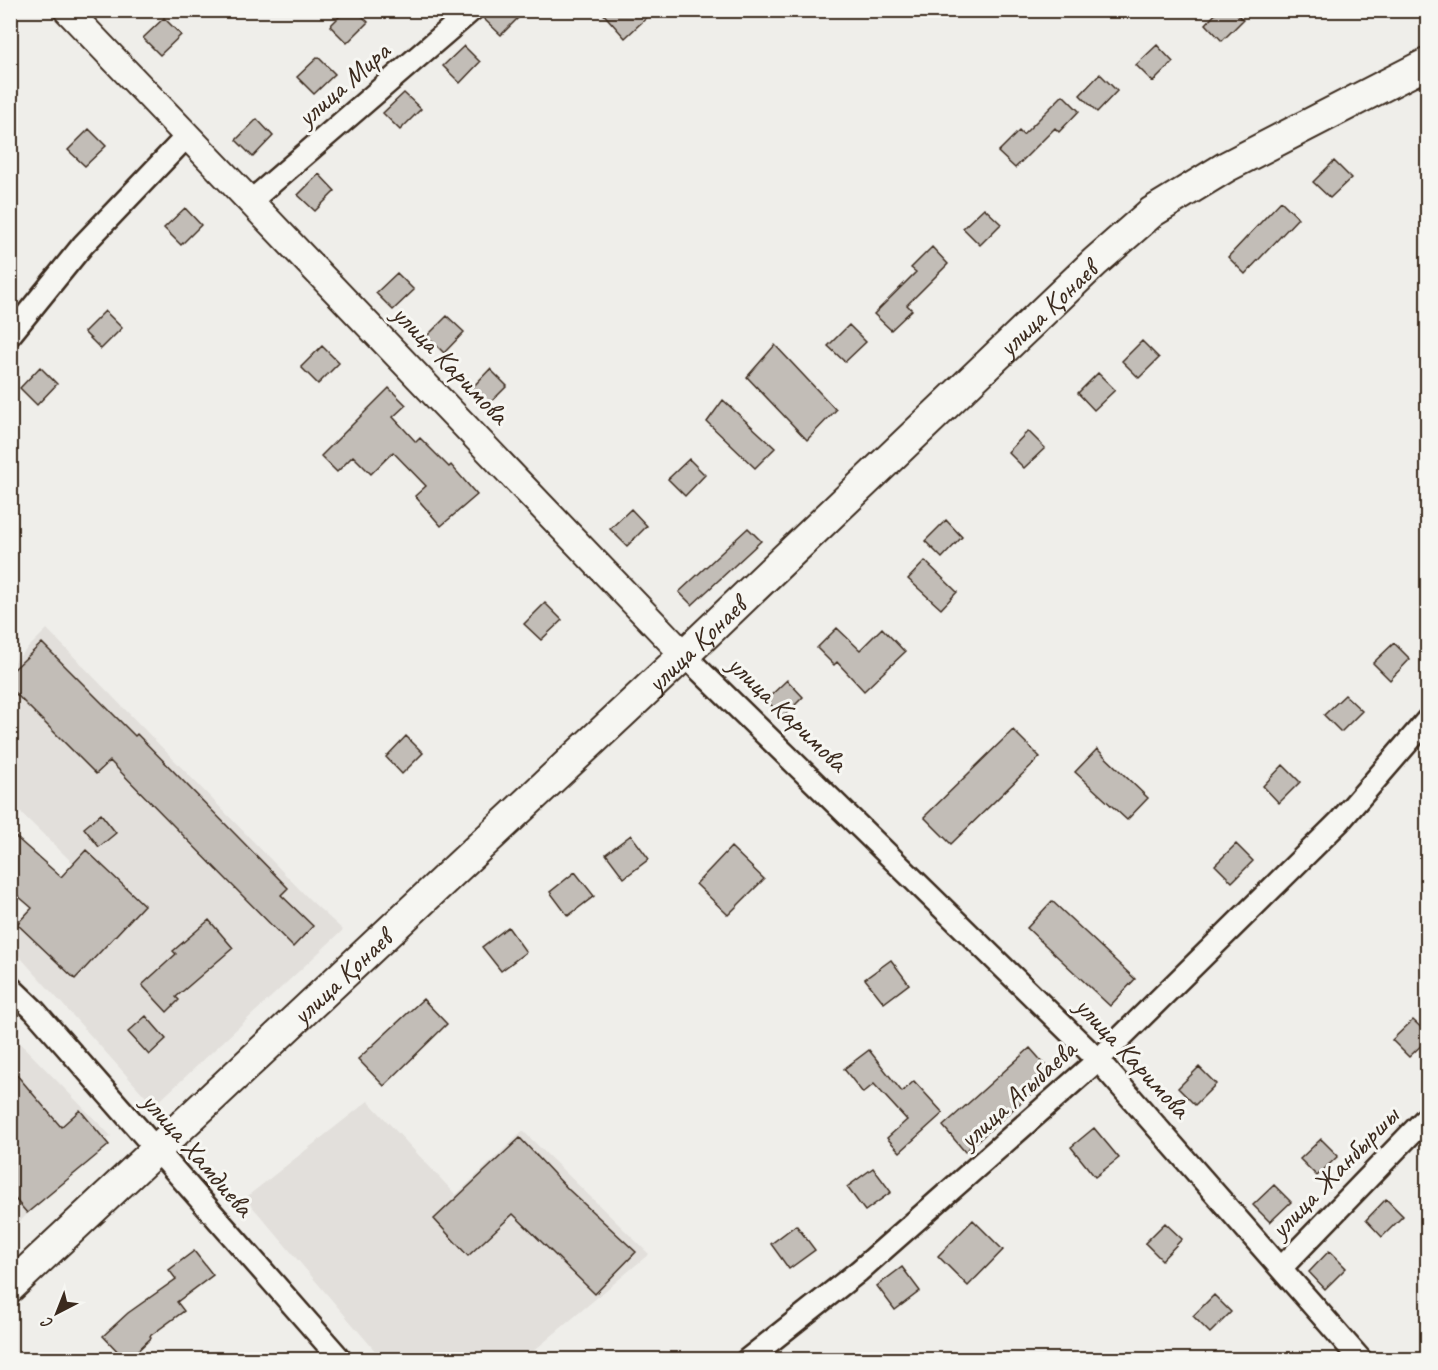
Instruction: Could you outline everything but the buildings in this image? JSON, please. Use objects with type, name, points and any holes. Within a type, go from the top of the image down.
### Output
[{"type":"main road","name":"улица Қонаев","points":[[10,1287],[684,655],[1095,262],[1152,212],[1226,167],[1428,63]]},
{"type":"street","name":"улица Каримова","points":[[67,10],[187,136],[252,200],[684,655],[1098,1060],[1361,1359]]},
{"type":"street","name":"улица Мира","points":[[252,200],[472,10]]},
{"type":"street","points":[[10,335],[83,245],[187,136]]},
{"type":"street","name":"улица Агыбаева","points":[[747,1359],[860,1271],[1098,1060],[1339,822],[1428,719]]},
{"type":"street","name":"улица Хамдиева","points":[[10,987],[341,1359]]},
{"type":"street","name":"улица Жанбыршы","points":[[1282,1267],[1428,1116]]},
{"type":"shaded area","points":[[47,629],[310,900],[343,930],[154,1106],[11,947],[11,934],[78,868],[11,803],[10,666]]},
{"type":"shaded area","points":[[10,1033],[111,1136],[17,1224],[10,1217]]},
{"type":"shaded area","points":[[368,1101],[456,1195],[523,1131],[649,1254],[524,1359],[382,1359],[245,1198]]}]
